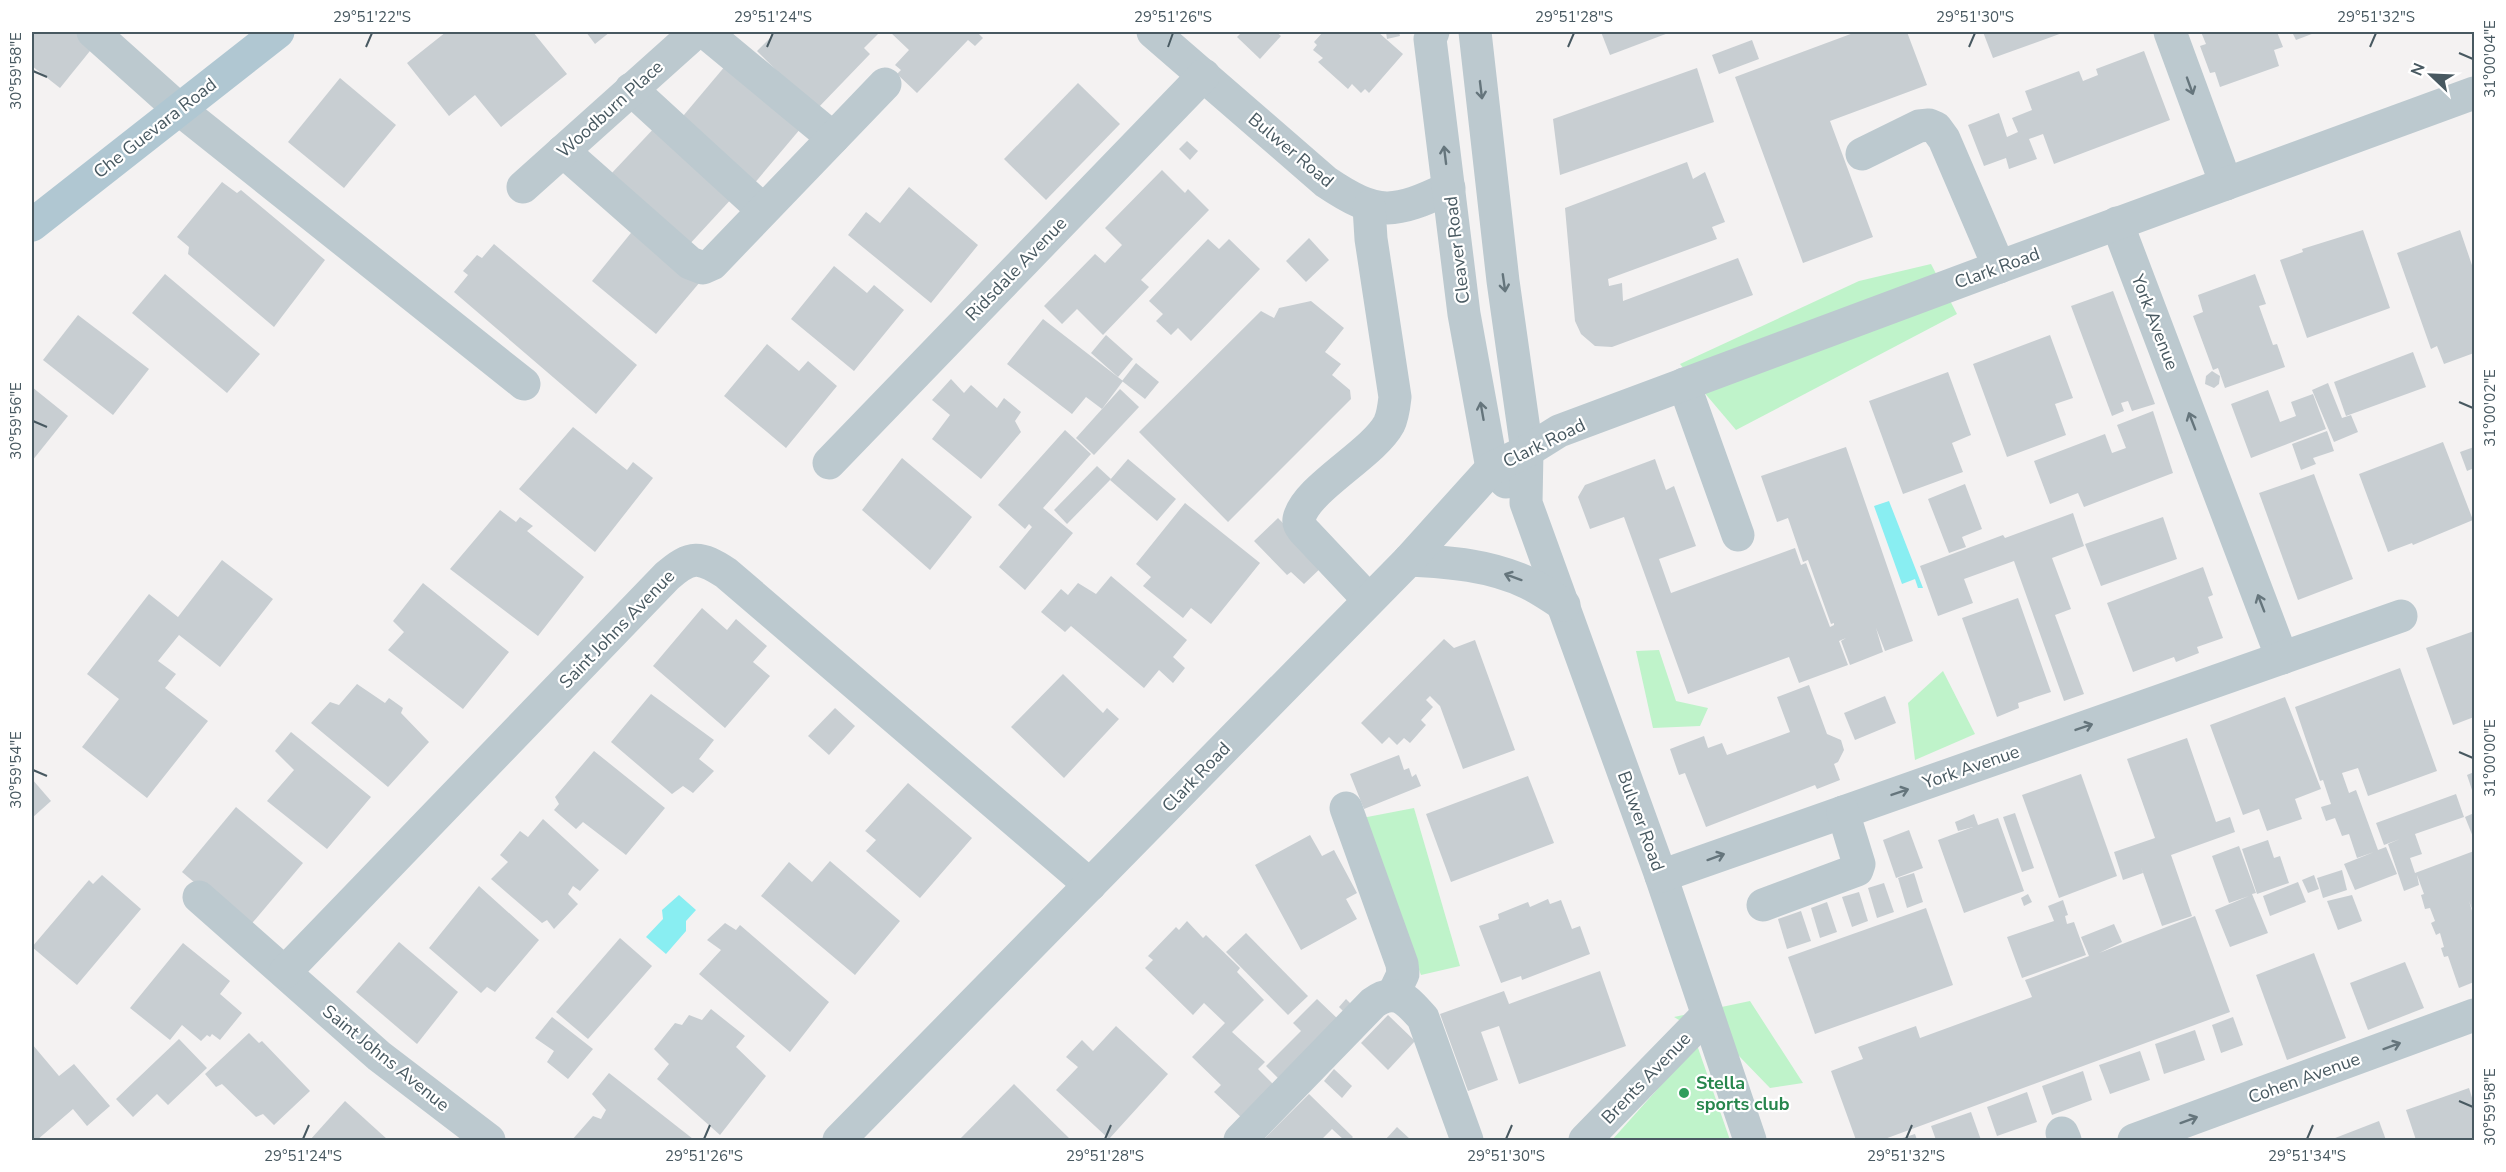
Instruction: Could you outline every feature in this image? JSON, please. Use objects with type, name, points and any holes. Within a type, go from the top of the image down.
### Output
[{"type":"main road","name":"Che Guevara Road","points":[[32,225],[278,32]]},
{"type":"street","points":[[93,32],[179,109],[524,384]]},
{"type":"street","name":"Woodburn Place","points":[[523,187],[696,32]]},
{"type":"street","points":[[705,32],[833,138]]},
{"type":"street","name":"Bulwer Road","points":[[1153,32],[1326,182],[1347,196],[1369,207],[1393,210],[1417,204],[1449,189]]},
{"type":"street","name":"Cleaver Road","points":[[1433,32],[1430,39],[1464,314],[1492,468]]},
{"type":"street","points":[[1475,32],[1503,281],[1527,451]]},
{"type":"street","points":[[2170,32],[2226,184]]},
{"type":"street","name":"Ridsdale Avenue","points":[[829,463],[1204,75]]},
{"type":"street","points":[[563,151],[690,263],[703,268],[712,264],[885,84]]},
{"type":"street","points":[[631,89],[763,210]]},
{"type":"street","name":"Clark Road","points":[[839,1140],[1408,560],[1492,468],[1527,451],[1559,431],[2117,223],[2475,93]]},
{"type":"street","points":[[1862,154],[1919,126],[1929,125],[1936,128],[1944,139],[1961,176],[1999,267]]},
{"type":"street","points":[[1369,207],[1371,239],[1395,397],[1393,413],[1389,425],[1371,445],[1318,491],[1299,519],[1299,525],[1304,531],[1369,600]]},
{"type":"street","name":"York Avenue","points":[[2117,223],[2282,658]]},
{"type":"street","points":[[1684,384],[1738,535]]},
{"type":"street","name":"Bulwer Road","points":[[1527,451],[1526,503],[1661,876],[1706,1016],[1750,1140]]},
{"type":"street","name":"Bulwer Road","points":[[1492,468],[1526,503]]},
{"type":"street","name":"Saint Johns Avenue","points":[[285,972],[667,576],[682,563],[697,559],[709,562],[726,573],[1090,885]]},
{"type":"street","points":[[1408,560],[1463,563],[1490,569],[1527,583],[1564,604]]},
{"type":"street","name":"York Avenue","points":[[1661,876],[2401,616]]},
{"type":"street","points":[[1346,808],[1402,964],[1403,974],[1393,995]]},
{"type":"street","points":[[1763,905],[1857,870],[1859,864],[1843,812]]},
{"type":"street","name":"Saint Johns Avenue","points":[[199,897],[379,1056],[489,1140]]},
{"type":"street","points":[[1240,1140],[1373,1003],[1382,996],[1393,995],[1402,997],[1423,1018],[1467,1140]]},
{"type":"street","name":"Cohen Avenue","points":[[2134,1140],[2475,1015]]},
{"type":"street","name":"Brents Avenue","points":[[1585,1140],[1706,1016]]},
{"type":"green space","points":[[1931,264],[1957,314],[1736,430],[1680,364],[1859,281]]},
{"type":"green space","points":[[1659,650],[1676,701],[1708,708],[1700,726],[1653,728],[1636,651]]},
{"type":"green space","points":[[1943,671],[1975,734],[1915,760],[1908,703]]},
{"type":"green space","points":[[1414,808],[1460,966],[1421,975],[1362,818]]},
{"type":"green space","points":[[1750,1001],[1803,1083],[1770,1088],[1738,1055],[1674,1017]]},
{"type":"green space","name":"Stella sports club","points":[[1697,1045],[1730,1140],[1612,1140]]},
{"type":"water","points":[[1889,501],[1923,588],[1918,588],[1915,579],[1902,584],[1874,506]]},
{"type":"water","points":[[679,895],[696,910],[686,921],[686,931],[666,954],[646,937],[663,919],[662,910]]},
{"type":"building","points":[[32,32],[76,32],[94,46],[60,88],[32,66]]},
{"type":"building","points":[[446,32],[533,32],[567,74],[501,127],[475,95],[449,116],[407,63]]},
{"type":"building","points":[[586,32],[610,32],[595,44]]},
{"type":"building","points":[[776,32],[880,32],[864,48],[870,54],[816,110],[757,51]]},
{"type":"building","points":[[890,32],[977,32],[983,38],[975,46],[968,40],[917,93],[897,74],[901,70],[895,65],[909,50]]},
{"type":"building","points":[[1242,32],[1276,32],[1281,36],[1260,59],[1237,37]]},
{"type":"building","points":[[1323,32],[1378,32],[1403,54],[1369,93],[1365,89],[1361,93],[1352,84],[1348,89],[1318,62],[1323,58],[1313,50],[1317,45],[1314,42]]},
{"type":"building","points":[[1386,32],[1399,32],[1400,36],[1387,39]]},
{"type":"building","points":[[1601,32],[1671,32],[1610,55]]},
{"type":"building","points":[[1856,32],[1907,32],[1927,85],[1830,121],[1873,237],[1803,263],[1735,77]]},
{"type":"building","points":[[1983,32],[2065,32],[1993,58]]},
{"type":"building","points":[[2201,32],[2277,32],[2283,47],[2274,50],[2279,66],[2220,87],[2215,72],[2210,73],[2200,46],[2206,44]]},
{"type":"building","points":[[2292,32],[2317,32],[2296,40]]},
{"type":"building","points":[[1752,40],[1759,59],[1719,74],[1712,55]]},
{"type":"building","points":[[2144,51],[2170,120],[2054,164],[2043,134],[2029,139],[2037,159],[2009,169],[2006,158],[1984,166],[1968,125],[1999,113],[2007,137],[2018,132],[2012,118],[2032,110],[2025,91],[2079,71],[2083,81],[2098,75],[2096,69]]},
{"type":"building","points":[[726,65],[801,128],[753,185],[678,122]]},
{"type":"building","points":[[1697,68],[1714,122],[1560,175],[1553,119]]},
{"type":"building","points":[[340,78],[396,125],[344,188],[288,142]]},
{"type":"building","points":[[1078,83],[1120,124],[1046,200],[1004,159]]},
{"type":"building","points":[[658,124],[734,196],[687,247],[610,175]]},
{"type":"building","points":[[1187,141],[1198,151],[1190,160],[1179,149]]},
{"type":"building","points":[[1687,162],[1693,179],[1705,172],[1725,222],[1712,227],[1717,239],[1608,279],[1609,286],[1622,283],[1623,301],[1738,258],[1753,295],[1612,347],[1595,346],[1581,334],[1575,321],[1565,208]]},
{"type":"building","points":[[1162,170],[1185,193],[1188,189],[1209,210],[1141,280],[1149,287],[1103,335],[1077,309],[1062,324],[1044,306],[1095,254],[1105,263],[1122,245],[1105,228]]},
{"type":"building","points":[[222,182],[237,193],[241,190],[325,260],[274,327],[188,254],[189,247],[177,237]]},
{"type":"building","points":[[909,187],[978,245],[931,303],[848,235],[866,212],[880,223]]},
{"type":"building","points":[[635,228],[700,282],[656,334],[592,281]]},
{"type":"building","points":[[2363,230],[2390,308],[2307,338],[2280,260],[2303,252],[2302,249]]},
{"type":"building","points":[[2460,230],[2474,271],[2474,353],[2444,364],[2437,346],[2431,349],[2397,253]]},
{"type":"building","points":[[1309,238],[1329,260],[1306,282],[1286,261]]},
{"type":"building","points":[[1208,239],[1219,249],[1229,239],[1260,269],[1191,341],[1178,328],[1171,335],[1156,321],[1163,314],[1149,301]]},
{"type":"building","points":[[494,244],[637,365],[596,414],[454,292],[468,275],[463,271],[477,255],[482,258]]},
{"type":"building","points":[[834,266],[867,293],[874,285],[904,310],[854,371],[791,319]]},
{"type":"building","points":[[165,274],[260,354],[227,393],[132,313]]},
{"type":"building","points":[[2255,274],[2266,304],[2259,306],[2273,345],[2277,344],[2285,367],[2225,388],[2218,368],[2213,370],[2193,316],[2203,312],[2198,295]]},
{"type":"building","points":[[2113,291],[2155,404],[2132,411],[2128,401],[2121,403],[2124,411],[2112,416],[2071,306]]},
{"type":"building","points":[[1311,301],[1344,328],[1325,352],[1341,364],[1332,375],[1350,390],[1351,399],[1228,522],[1139,432],[1261,311],[1274,318],[1279,308]]},
{"type":"building","points":[[78,315],[149,369],[113,415],[43,360]]},
{"type":"building","points":[[1043,319],[1123,381],[1102,409],[1086,397],[1072,414],[1007,364]]},
{"type":"building","points":[[1106,335],[1133,359],[1118,377],[1091,353]]},
{"type":"building","points":[[2050,335],[2073,398],[2055,404],[2066,435],[2007,457],[1973,364]]},
{"type":"building","points":[[767,344],[799,371],[808,361],[837,386],[786,448],[724,396]]},
{"type":"building","points":[[2413,352],[2426,387],[2346,416],[2334,382]]},
{"type":"building","points":[[1136,363],[1159,382],[1145,399],[1122,381]]},
{"type":"building","points":[[2212,371],[2220,376],[2219,384],[2214,388],[2205,384],[2206,376]]},
{"type":"building","points":[[1948,372],[1971,435],[1952,443],[1963,472],[1903,494],[1869,401]]},
{"type":"building","points":[[951,379],[964,393],[971,385],[997,408],[1004,398],[1021,412],[1015,421],[1021,432],[981,479],[932,439],[950,415],[932,400]]},
{"type":"building","points":[[2328,383],[2342,418],[2351,415],[2358,432],[2334,442],[2312,390]]},
{"type":"building","points":[[32,387],[68,416],[32,461]]},
{"type":"building","points":[[1120,389],[1139,407],[1094,455],[1076,438]]},
{"type":"building","points":[[2268,390],[2280,422],[2296,416],[2291,402],[2313,394],[2326,429],[2251,458],[2231,404]]},
{"type":"building","points":[[2153,411],[2173,473],[2084,507],[2078,493],[2050,504],[2034,461],[2105,434],[2112,453],[2126,448],[2117,425]]},
{"type":"building","points":[[573,427],[627,470],[633,462],[653,478],[595,552],[519,489]]},
{"type":"building","points":[[1065,430],[1091,454],[1043,508],[1073,533],[1025,590],[999,567],[1032,527],[1029,524],[1025,529],[998,505]]},
{"type":"building","points":[[2327,431],[2334,451],[2313,458],[2316,464],[2301,470],[2292,444]]},
{"type":"building","points":[[2443,442],[2473,520],[2413,545],[2412,543],[2388,552],[2359,474]]},
{"type":"building","points":[[1846,447],[1913,641],[1885,651],[1876,628],[1883,652],[1850,665],[1841,641],[1846,638],[1839,641],[1848,665],[1799,683],[1789,657],[1688,694],[1624,517],[1590,529],[1578,497],[1585,485],[1655,459],[1666,490],[1674,486],[1696,546],[1659,559],[1671,593],[1795,548],[1801,565],[1806,563],[1830,627],[1834,623],[1831,624],[1808,560],[1803,562],[1788,518],[1777,522],[1761,476]]},
{"type":"building","points":[[2474,447],[2474,468],[2467,471],[2460,452]]},
{"type":"building","points":[[902,458],[972,517],[930,570],[862,510]]},
{"type":"building","points":[[1128,459],[1176,499],[1157,521],[1110,480]]},
{"type":"building","points":[[1097,466],[1111,479],[1067,524],[1054,510]]},
{"type":"building","points":[[2314,474],[2353,579],[2298,600],[2259,493]]},
{"type":"building","points":[[1965,484],[1982,529],[1962,537],[1966,547],[1949,553],[1928,499]]},
{"type":"building","points":[[1185,503],[1260,563],[1211,624],[1191,608],[1183,618],[1143,586],[1151,577],[1136,564]]},
{"type":"building","points":[[500,510],[516,522],[520,517],[533,526],[527,531],[584,577],[538,636],[450,569]]},
{"type":"building","points":[[2073,513],[2084,546],[2052,558],[2071,609],[2055,615],[2084,694],[2064,701],[2014,561],[1964,579],[1973,603],[1938,616],[1920,566],[2003,535],[2005,538]]},
{"type":"building","points":[[2163,517],[2177,559],[2101,586],[2085,544]]},
{"type":"building","points":[[1278,518],[1324,565],[1304,584],[1291,572],[1287,575],[1254,541]]},
{"type":"building","points":[[222,560],[273,599],[220,667],[179,635],[158,661],[176,674],[165,688],[208,721],[147,798],[82,747],[119,699],[87,674],[149,594],[178,617]]},
{"type":"building","points":[[2203,567],[2213,595],[2208,597],[2223,638],[2197,647],[2199,653],[2176,662],[2174,657],[2133,672],[2107,603]]},
{"type":"building","points":[[1111,576],[1187,640],[1173,657],[1185,668],[1173,683],[1159,670],[1144,688],[1071,626],[1065,632],[1041,612],[1061,589],[1068,595],[1078,583],[1096,594]]},
{"type":"building","points":[[423,583],[509,652],[463,709],[388,650],[404,632],[393,621]]},
{"type":"building","points":[[2018,598],[2051,692],[2018,703],[2019,708],[1997,717],[1962,618]]},
{"type":"building","points":[[702,608],[727,630],[736,619],[767,646],[753,662],[770,676],[725,728],[653,666]]},
{"type":"building","points":[[2474,631],[2474,717],[2453,725],[2426,648]]},
{"type":"building","points":[[1444,639],[1454,648],[1475,640],[1515,750],[1463,769],[1440,706],[1430,696],[1426,700],[1433,707],[1421,720],[1426,725],[1410,743],[1404,738],[1397,745],[1389,737],[1382,744],[1361,723]]},
{"type":"building","points":[[2400,668],[2437,771],[2368,796],[2358,768],[2342,773],[2349,793],[2356,790],[2378,850],[2386,847],[2397,874],[2355,890],[2344,864],[2374,852],[2357,858],[2349,834],[2342,836],[2335,818],[2326,821],[2321,807],[2331,804],[2323,780],[2320,781],[2295,707]]},
{"type":"building","points":[[1063,674],[1103,713],[1107,708],[1119,719],[1064,778],[1011,727]]},
{"type":"building","points":[[357,684],[385,703],[389,698],[403,708],[401,713],[429,742],[388,787],[311,723],[330,702],[339,705]]},
{"type":"building","points":[[1809,685],[1827,734],[1841,740],[1844,750],[1838,762],[1834,764],[1840,780],[1817,789],[1815,785],[1706,827],[1685,773],[1679,775],[1670,749],[1704,736],[1708,748],[1722,743],[1727,755],[1790,732],[1777,697]]},
{"type":"building","points":[[651,694],[714,740],[699,759],[714,771],[693,793],[683,786],[672,794],[611,742]]},
{"type":"building","points":[[1885,696],[1896,723],[1855,740],[1844,713]]},
{"type":"building","points":[[2285,697],[2321,789],[2295,799],[2302,819],[2267,831],[2259,809],[2243,815],[2210,725]]},
{"type":"building","points":[[835,708],[855,726],[829,755],[808,736]]},
{"type":"building","points":[[291,732],[371,797],[327,849],[267,801],[294,770],[275,751]]},
{"type":"building","points":[[2187,738],[2216,822],[2230,817],[2235,832],[2171,855],[2192,916],[2162,926],[2141,867],[2143,873],[2123,880],[2114,852],[2155,838],[2127,759]]},
{"type":"building","points":[[594,751],[665,808],[626,855],[583,822],[576,829],[554,810],[559,804],[555,797]]},
{"type":"building","points":[[1399,755],[1404,770],[1409,768],[1412,777],[1416,774],[1421,786],[1364,809],[1350,774]]},
{"type":"building","points":[[2474,772],[2474,796],[2467,775]]},
{"type":"building","points":[[2081,774],[2117,876],[2059,898],[2022,795]]},
{"type":"building","points":[[1528,776],[1554,843],[1451,882],[1426,814]]},
{"type":"building","points":[[32,779],[51,801],[32,818]]},
{"type":"building","points":[[908,783],[972,838],[920,898],[866,851],[876,840],[865,831]]},
{"type":"building","points":[[2456,794],[2464,817],[2415,834],[2422,854],[2410,858],[2415,873],[2474,851],[2474,914],[2469,901],[2474,917],[2474,982],[2459,988],[2448,956],[2444,957],[2440,933],[2436,935],[2431,923],[2435,921],[2430,908],[2425,909],[2421,895],[2424,894],[2417,875],[2419,885],[2404,891],[2388,844],[2400,839],[2384,845],[2376,823]]},
{"type":"building","points":[[236,807],[303,863],[248,928],[182,872]]},
{"type":"building","points":[[2015,813],[2034,868],[2022,872],[2003,817]]},
{"type":"building","points":[[2474,813],[2474,837],[2473,837],[2465,817]]},
{"type":"building","points":[[1974,814],[1978,825],[1998,818],[2024,891],[1964,913],[1938,840],[1973,827],[1958,831],[1955,822]]},
{"type":"building","points":[[543,819],[599,870],[580,891],[573,886],[568,894],[578,904],[554,929],[547,920],[542,923],[491,879],[508,862],[500,855],[520,831],[528,837]]},
{"type":"building","points":[[1909,830],[1923,868],[1896,878],[1883,840]]},
{"type":"building","points":[[1310,835],[1322,856],[1334,850],[1357,893],[1346,899],[1357,919],[1301,950],[1255,865]]},
{"type":"building","points":[[2268,840],[2274,858],[2280,856],[2289,883],[2257,894],[2242,849]]},
{"type":"building","points":[[2239,846],[2256,893],[2252,894],[2268,933],[2230,947],[2215,910],[2249,896],[2229,903],[2212,856]]},
{"type":"building","points":[[830,861],[900,921],[855,975],[761,896],[789,862],[812,882]]},
{"type":"building","points":[[2342,870],[2347,890],[2323,898],[2317,878]]},
{"type":"building","points":[[1914,873],[1923,902],[1907,908],[1898,878]]},
{"type":"building","points":[[102,875],[141,909],[77,985],[32,947],[89,880],[93,884]]},
{"type":"building","points":[[2314,875],[2319,889],[2308,893],[2302,880]]},
{"type":"building","points":[[2298,882],[2306,902],[2270,916],[2263,896]]},
{"type":"building","points":[[1884,883],[1894,912],[1877,918],[1868,888]]},
{"type":"building","points":[[479,886],[539,940],[495,992],[487,987],[481,993],[429,948]]},
{"type":"building","points":[[1859,892],[1868,921],[1852,927],[1842,897]]},
{"type":"building","points":[[2028,894],[2032,902],[2024,906],[2021,898]]},
{"type":"building","points":[[2352,895],[2362,921],[2338,930],[2327,901]]},
{"type":"building","points":[[1548,899],[1550,904],[1561,900],[1572,929],[1580,926],[1590,954],[1522,980],[1521,976],[1501,983],[1479,926],[1499,919],[1498,914],[1528,902],[1530,907]]},
{"type":"building","points":[[2063,900],[2068,915],[2065,916],[2067,924],[2074,922],[2086,955],[2022,978],[2007,937],[2054,921],[2048,906]]},
{"type":"building","points":[[1827,902],[1837,932],[1820,938],[1811,908]]},
{"type":"building","points":[[1926,908],[1953,985],[1815,1034],[1788,957]]},
{"type":"building","points":[[1801,911],[1811,941],[1787,949],[1778,919]]},
{"type":"building","points":[[2195,916],[2230,1012],[1882,1140],[1856,1140],[1831,1071],[1863,1059],[1858,1047],[1916,1026],[1920,1038],[2032,997],[2025,980],[2089,956],[2081,937],[2114,924],[2122,942],[2099,953]]},
{"type":"building","points":[[1187,921],[1203,938],[1206,935],[1240,968],[1237,972],[1264,1000],[1232,1032],[1265,1062],[1258,1069],[1276,1087],[1244,1120],[1214,1092],[1221,1085],[1192,1057],[1225,1023],[1204,1003],[1193,1015],[1145,968],[1153,960],[1148,956],[1176,927],[1179,930]]},
{"type":"building","points":[[725,923],[736,930],[740,925],[829,1002],[790,1052],[699,974],[721,950],[707,940]]},
{"type":"building","points":[[1246,933],[1308,996],[1288,1015],[1226,952]]},
{"type":"building","points":[[620,938],[652,966],[588,1039],[556,1012]]},
{"type":"building","points":[[399,942],[458,992],[417,1044],[356,992]]},
{"type":"building","points":[[183,943],[230,981],[220,994],[242,1013],[220,1040],[212,1034],[210,1037],[207,1035],[201,1041],[182,1025],[170,1040],[130,1008]]},
{"type":"building","points":[[2314,953],[2346,1038],[2287,1060],[2256,975]]},
{"type":"building","points":[[2405,962],[2424,1008],[2368,1030],[2350,983]]},
{"type":"building","points":[[1600,971],[1626,1046],[1519,1084],[1499,1026],[1481,1032],[1498,1080],[1468,1091],[1440,1014],[1504,991],[1509,1004]]},
{"type":"building","points":[[1317,999],[1340,1021],[1281,1081],[1266,1066],[1301,1031],[1293,1023]]},
{"type":"building","points":[[1346,999],[1355,1008],[1343,1011],[1339,1007]]},
{"type":"building","points":[[711,1009],[745,1036],[736,1047],[766,1076],[720,1135],[657,1079],[669,1064],[654,1049],[675,1023],[682,1025],[689,1015],[702,1020]]},
{"type":"building","points":[[1388,1015],[1415,1041],[1388,1070],[1361,1043]]},
{"type":"building","points":[[552,1017],[593,1049],[568,1079],[547,1062],[554,1051],[535,1038]]},
{"type":"building","points":[[2233,1017],[2243,1045],[2221,1053],[2212,1025]]},
{"type":"building","points":[[1116,1026],[1168,1074],[1109,1139],[1056,1090],[1078,1067],[1066,1057],[1082,1040],[1093,1051]]},
{"type":"building","points":[[2195,1030],[2205,1060],[2164,1074],[2155,1044]]},
{"type":"building","points":[[249,1033],[259,1043],[262,1041],[310,1091],[274,1125],[263,1114],[256,1117],[222,1084],[216,1087],[205,1074]]},
{"type":"building","points":[[179,1039],[207,1068],[168,1105],[157,1094],[133,1117],[116,1099]]},
{"type":"building","points":[[32,1044],[59,1076],[74,1064],[110,1106],[87,1126],[73,1109],[37,1140],[32,1140]]},
{"type":"building","points":[[2140,1051],[2150,1080],[2110,1094],[2099,1065]]},
{"type":"building","points":[[1334,1069],[1352,1086],[1342,1098],[1324,1081]]},
{"type":"building","points":[[2083,1071],[2092,1100],[2052,1115],[2042,1086]]},
{"type":"building","points":[[609,1073],[693,1139],[572,1140],[593,1116],[601,1119],[606,1110],[592,1094]]},
{"type":"building","points":[[1014,1084],[1071,1140],[959,1140]]},
{"type":"building","points":[[2469,1088],[2474,1104],[2474,1140],[2416,1140],[2406,1110]]},
{"type":"building","points":[[2027,1092],[2037,1122],[1997,1136],[1987,1107]]},
{"type":"building","points":[[1309,1094],[1353,1137],[1350,1140],[1344,1140],[1332,1129],[1321,1140],[1263,1140]]},
{"type":"building","points":[[345,1101],[388,1140],[310,1140]]},
{"type":"building","points":[[1971,1112],[1981,1140],[1936,1140],[1931,1126]]},
{"type":"building","points":[[2379,1121],[2386,1140],[2330,1140]]},
{"type":"building","points":[[1397,1127],[1411,1140],[1385,1140]]},
{"type":"building","points":[[1915,1134],[1917,1140],[1896,1140]]},
{"type":"place","name":"Stella sports club","points":[[1684,1093]]}]
